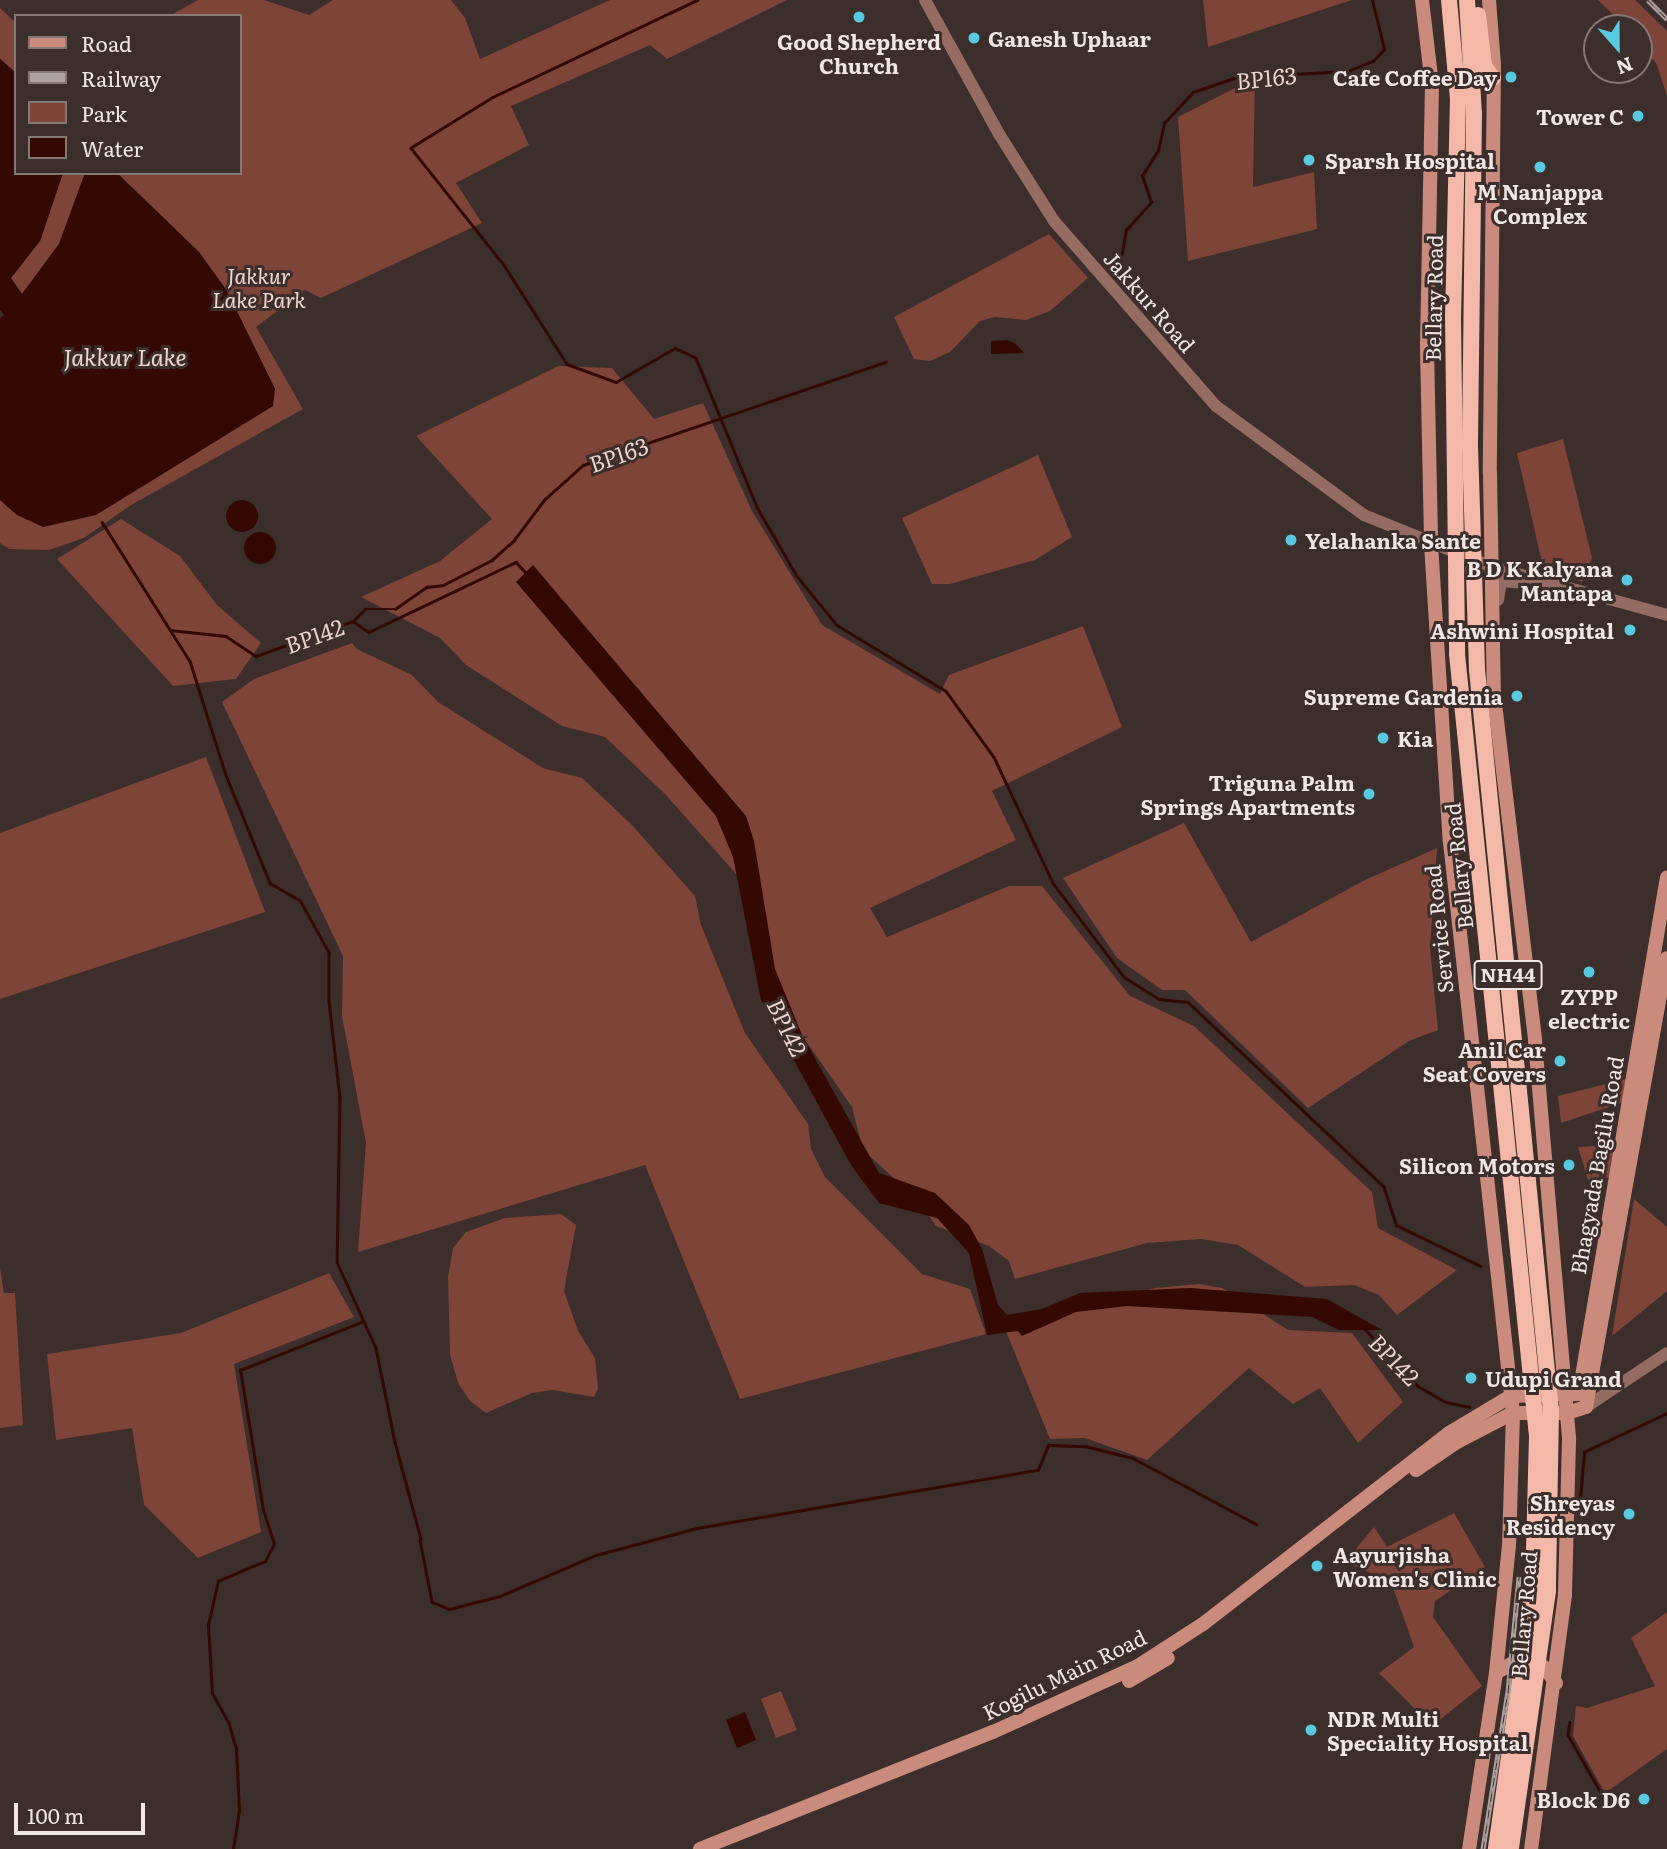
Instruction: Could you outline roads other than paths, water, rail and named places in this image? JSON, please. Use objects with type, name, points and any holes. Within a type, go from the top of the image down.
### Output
[{"type":"highway","name":"Bellary Road","points":[[1449,0],[1466,98],[1453,316],[1457,654],[1537,1436],[1533,1588],[1496,1849]]},
{"type":"highway","name":"Bellary Road","points":[[1467,0],[1470,446],[1477,670],[1551,1411],[1548,1591],[1538,1687],[1511,1849]]},
{"type":"highway","points":[[1473,0],[1484,66],[1493,78]]},
{"type":"main road","name":"Service Road","points":[[1422,0],[1432,85],[1427,348],[1431,544],[1450,842],[1513,1413],[1509,1545],[1496,1673],[1469,1849]]},
{"type":"main road","points":[[1489,0],[1493,78],[1494,695],[1579,1402],[1569,1451],[1565,1595],[1556,1683],[1531,1849]]},
{"type":"main road","name":"Bhagyada Bagilu Road","points":[[1579,1402],[1667,877]]},
{"type":"main road","name":"Bhagyada Bagilu Road","points":[[1579,1402],[1667,958]]},
{"type":"main road","points":[[1511,1396],[1579,1402]]},
{"type":"main road","name":"Kogilu Main Road","points":[[723,1849],[996,1741],[1146,1673],[1453,1437],[1511,1396]]},
{"type":"main road","points":[[1513,1413],[1579,1402]]},
{"type":"main road","name":"Kogilu Main Road","points":[[1453,1437],[1513,1413]]},
{"type":"main road","name":"Kogilu Main Road","points":[[700,1849],[1095,1686],[1170,1645],[1257,1587]]},
{"type":"main road","points":[[1496,1673],[1514,1662],[1529,1661],[1544,1667],[1556,1683]]},
{"type":"street","name":"Jakkur Road","points":[[925,0],[1054,221],[1216,406],[1364,516],[1492,567],[1667,615]]},
{"type":"street","points":[[1493,649],[1499,635],[1497,591],[1506,580],[1667,624]]},
{"type":"street","points":[[1579,1402],[1667,1353]]},
{"type":"water","name":"Jakkur Lake","points":[[0,59],[14,71],[14,175],[62,175],[40,241],[11,278],[22,294],[59,244],[84,175],[119,175],[199,252],[227,291],[275,389],[273,406],[96,515],[43,527],[17,515],[0,500],[0,318],[4,315],[0,310]]},
{"type":"water","points":[[1007,340],[1016,344],[1024,353],[991,354],[991,341]]},
{"type":"water","points":[[242,500],[253,505],[258,516],[253,527],[242,532],[231,527],[226,516],[231,505]]},
{"type":"water","points":[[260,532],[271,537],[276,548],[271,559],[260,564],[249,559],[244,548],[249,537]]},
{"type":"water","points":[[533,565],[746,816],[754,841],[775,969],[802,1035],[879,1173],[935,1193],[969,1225],[982,1249],[998,1305],[1007,1315],[1042,1309],[1080,1293],[1190,1288],[1327,1299],[1382,1330],[1339,1330],[1312,1317],[1127,1306],[1076,1312],[1022,1336],[1018,1331],[987,1335],[969,1253],[937,1218],[879,1203],[851,1165],[761,1000],[733,857],[716,816],[516,582]]},
{"type":"water","points":[[745,1712],[756,1740],[737,1748],[726,1720]]},
{"type":"waterway","points":[[698,0],[492,98],[411,148],[504,265],[567,364],[616,382],[675,348],[696,358],[757,507],[797,576],[837,625],[946,691],[994,757],[1053,883],[1124,977],[1159,999],[1188,1002],[1384,1187],[1396,1225],[1481,1266]]},
{"type":"waterway","name":"BP163","points":[[1127,290],[1120,264],[1126,230],[1151,202],[1142,176],[1158,150],[1164,123],[1193,92],[1237,77],[1348,71],[1373,61],[1384,49],[1372,0]]},
{"type":"waterway","name":"BP163","points":[[353,621],[365,609],[395,609],[427,587],[443,585],[492,560],[514,540],[544,500],[583,465],[886,362]]},
{"type":"waterway","points":[[102,522],[190,661],[226,775],[270,883],[300,900],[329,952],[329,1001],[340,1097],[337,1262],[376,1348],[395,1442],[421,1539]]},
{"type":"waterway","name":"BP163","points":[[170,630],[226,636],[256,656],[353,621],[369,632],[516,562],[527,574]]},
{"type":"waterway","points":[[233,1849],[239,1810],[236,1749],[229,1724],[212,1693],[208,1625],[218,1581],[265,1561],[274,1544],[263,1510],[240,1370],[364,1321]]},
{"type":"waterway","name":"BP142","points":[[1365,1329],[1418,1386],[1446,1402],[1469,1407]]},
{"type":"waterway","name":"BP142","points":[[1587,1503],[1580,1499],[1584,1452],[1667,1413]]},
{"type":"waterway","points":[[420,1540],[432,1602],[449,1609],[500,1596],[596,1555],[697,1528],[1038,1470],[1048,1445],[1085,1446],[1133,1458],[1256,1524]]},
{"type":"waterway","points":[[1570,1722],[1568,1735],[1603,1796]]},
{"type":"railway","points":[[1648,0],[1667,19]]},
{"type":"railway","points":[[1483,1849],[1508,1692],[1519,1577]]},
{"type":"place","name":"Good Shepherd Church","points":[[859,17]]},
{"type":"place","name":"Ganesh Uphaar","points":[[974,38]]},
{"type":"place","name":"Cafe Coffee Day","points":[[1511,77]]},
{"type":"place","name":"Tower C","points":[[1638,116]]},
{"type":"place","name":"Sparsh Hospital","points":[[1309,160]]},
{"type":"place","name":"M Nanjappa Complex","points":[[1540,167]]},
{"type":"place","name":"Yelahanka Sante","points":[[1291,540]]},
{"type":"place","name":"B D K Kalyana Mantapa","points":[[1627,580]]},
{"type":"place","name":"Ashwini Hospital","points":[[1630,630]]},
{"type":"place","name":"Supreme Gardenia","points":[[1517,696]]},
{"type":"place","name":"Kia","points":[[1383,738]]},
{"type":"place","name":"Triguna Palm Springs Apartments","points":[[1369,794]]},
{"type":"place","name":"ZYPP electric","points":[[1589,972]]},
{"type":"place","name":"Anil Car Seat Covers","points":[[1560,1061]]},
{"type":"place","name":"Silicon Motors","points":[[1569,1165]]},
{"type":"place","name":"Udupi Grand","points":[[1471,1378]]},
{"type":"place","name":"Shreyas Residency","points":[[1629,1514]]},
{"type":"place","name":"Aayurjisha Women's Clinic","points":[[1317,1566]]},
{"type":"place","name":"NDR Multi Speciality Hospital","points":[[1311,1730]]},
{"type":"place","name":"Block D6","points":[[1644,1799]]},
{"type":"park label","name":"Jakkur Lake Park","points":[[259,287]]}]
